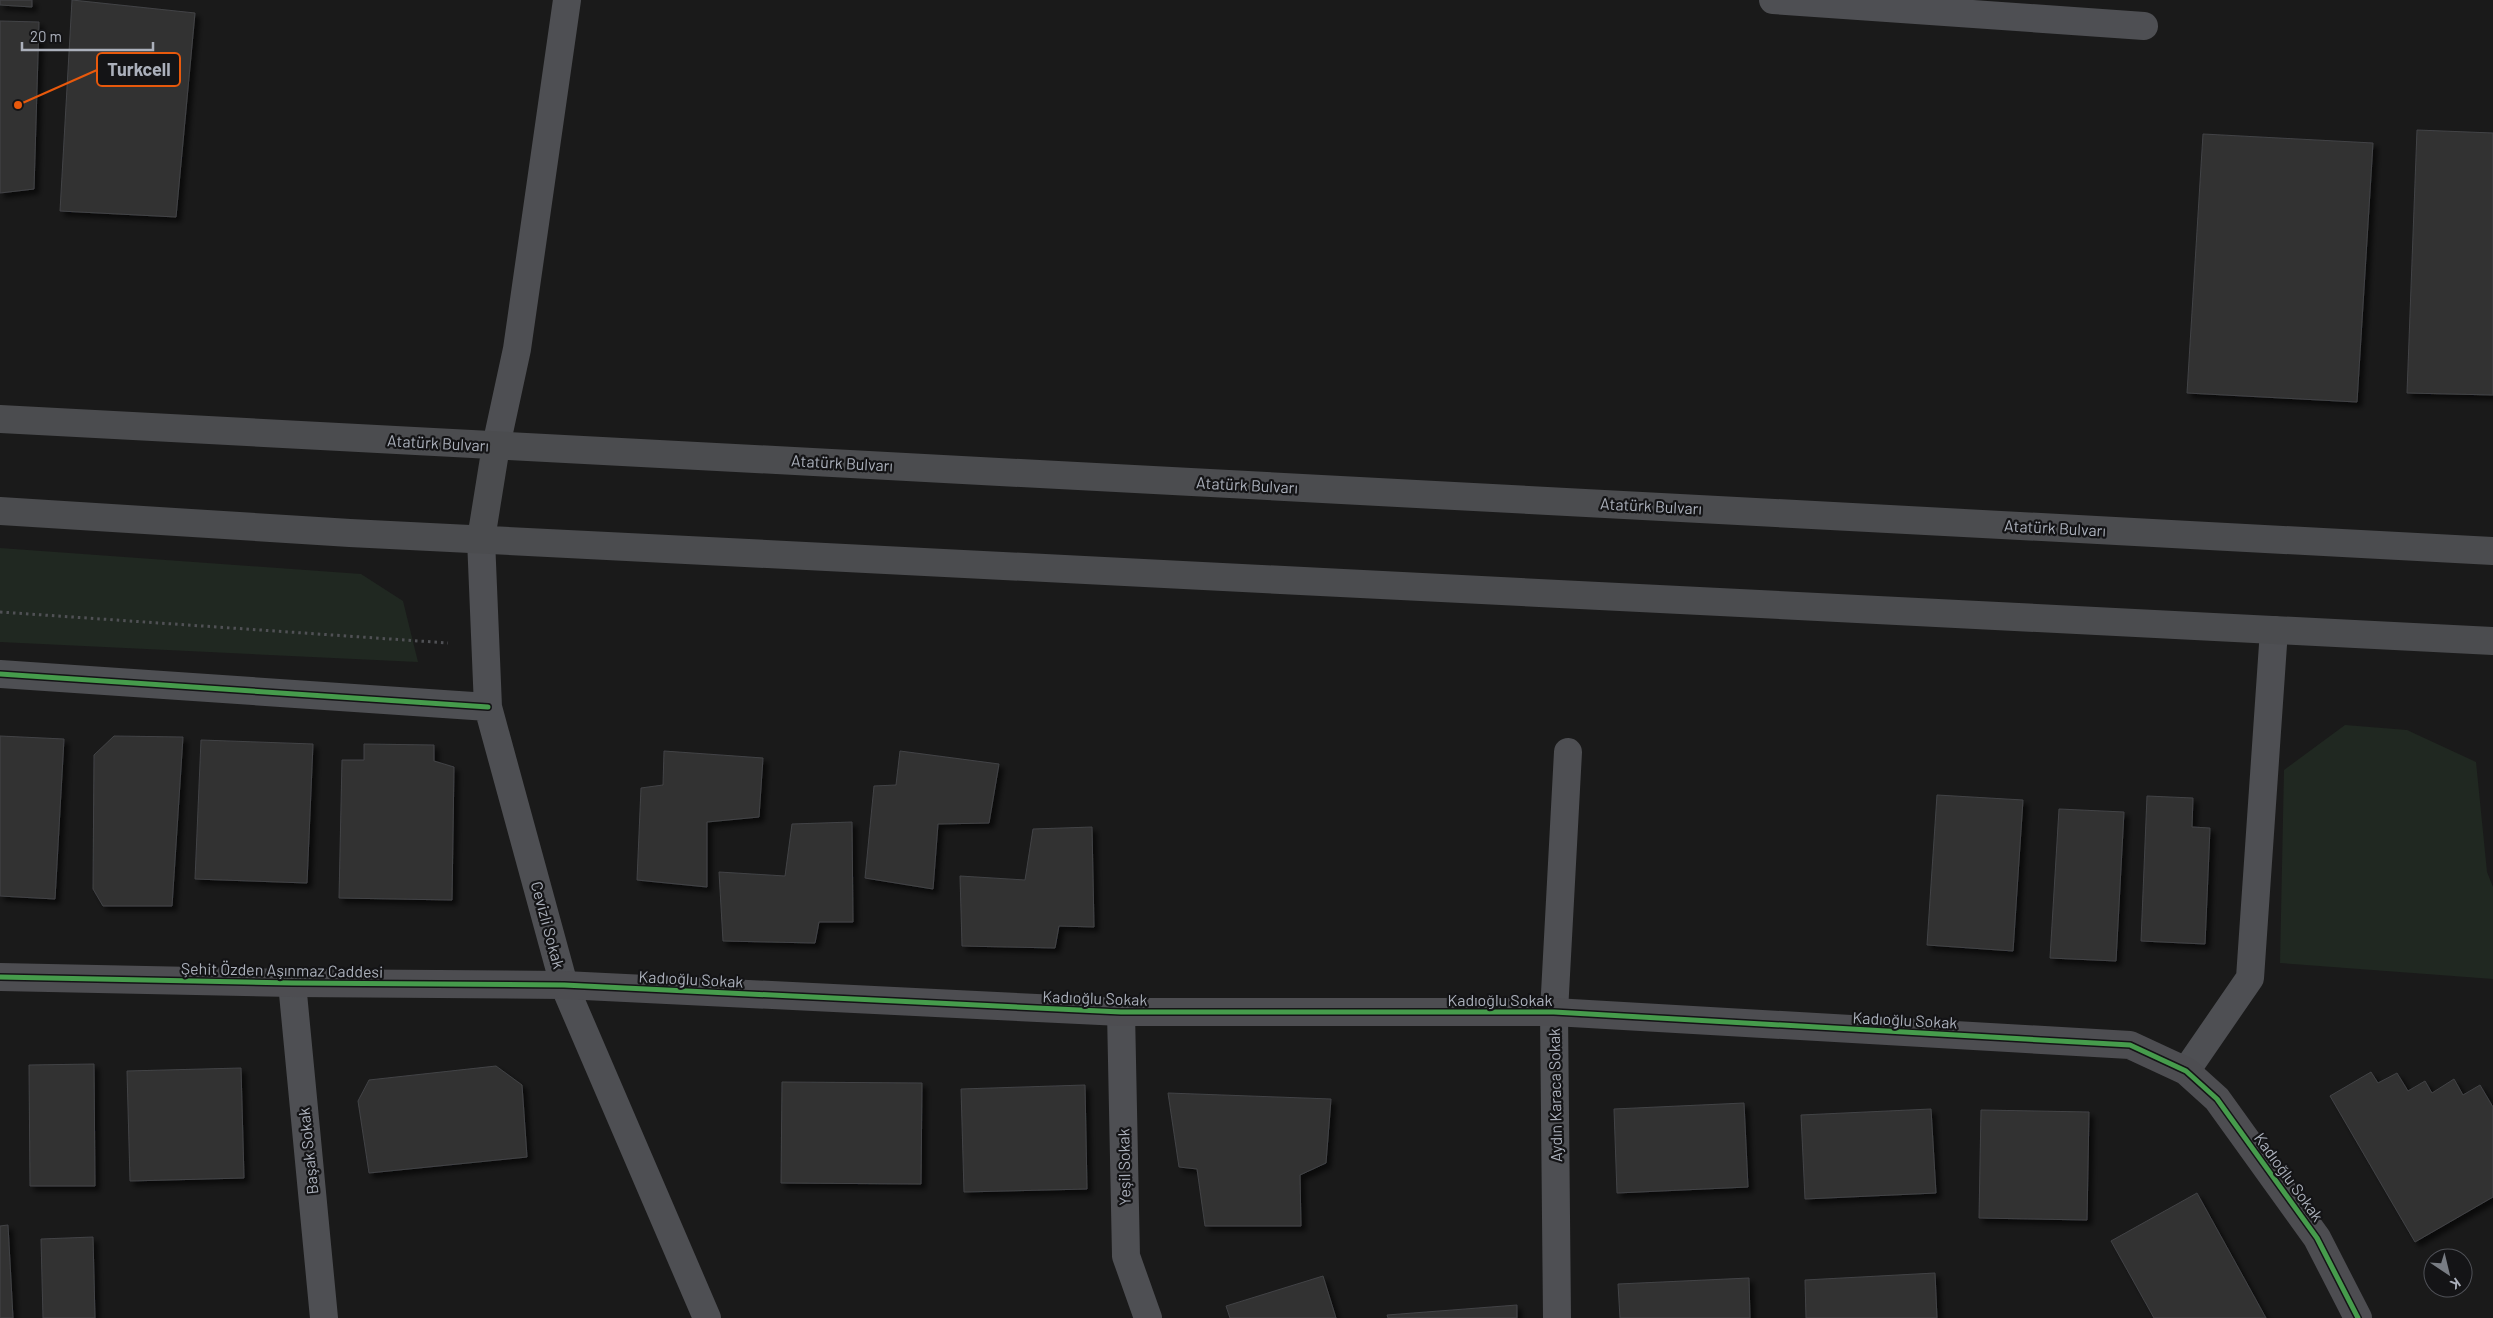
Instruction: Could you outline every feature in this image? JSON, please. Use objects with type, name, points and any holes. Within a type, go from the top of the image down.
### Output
[{"type":"main road","name":"Atatürk Bulvarı","points":[[0,418],[496,446],[2493,551]]},
{"type":"main road","points":[[481,539],[496,446]]},
{"type":"main road","points":[[0,511],[350,533],[2493,640]]},
{"type":"street","points":[[496,446],[517,349],[567,0]]},
{"type":"street","points":[[1773,0],[2144,26]]},
{"type":"street","name":"Cevizli Sokak","points":[[481,539],[488,707],[564,985],[707,1318]]},
{"type":"street","points":[[2186,1071],[2250,978],[2274,630]]},
{"type":"street","points":[[0,674],[488,707]]},
{"type":"street","name":"Aydın Karaca Sokak","points":[[1558,1318],[1554,1012],[1568,752]]},
{"type":"street","name":"Şehit Özden Aşınmaz Caddesi","points":[[0,977],[292,984],[564,985]]},
{"type":"street","name":"Başak Sokak","points":[[292,984],[324,1318]]},
{"type":"street","name":"Kadıoğlu Sokak","points":[[564,985],[1121,1012],[1554,1012],[2130,1045],[2186,1071],[2217,1099],[2317,1238],[2358,1318]]},
{"type":"street","name":"Yeşil Sokak","points":[[1121,1012],[1126,1256],[1148,1318]]},
{"type":"path","points":[[0,612],[485,645]]},
{"type":"shaded area","points":[[0,548],[361,574],[403,601],[418,662],[0,642]]},
{"type":"shaded area","points":[[2345,725],[2407,730],[2476,762],[2487,872],[2493,887],[2493,979],[2280,963],[2284,770]]},
{"type":"building","points":[[0,0],[32,0],[32,7],[0,5]]},
{"type":"building","points":[[72,0],[195,13],[176,217],[60,211]]},
{"type":"building","points":[[0,21],[39,22],[34,189],[0,193]]},
{"type":"building","points":[[2417,130],[2493,133],[2493,395],[2407,393]]},
{"type":"building","points":[[2203,134],[2373,143],[2357,402],[2187,393]]},
{"type":"building","points":[[0,736],[64,739],[55,899],[0,896]]},
{"type":"building","points":[[114,736],[183,737],[172,906],[103,906],[93,889],[94,755]]},
{"type":"building","points":[[201,740],[313,744],[307,883],[195,879]]},
{"type":"building","points":[[364,744],[434,745],[434,761],[454,767],[452,900],[339,898],[342,760],[364,760]]},
{"type":"building","points":[[664,751],[763,758],[759,817],[707,822],[707,887],[637,880],[641,788],[663,785]]},
{"type":"building","points":[[900,751],[999,764],[989,823],[938,824],[933,889],[865,878],[874,786],[896,785]]},
{"type":"building","points":[[1937,795],[2023,800],[2013,951],[1927,945]]},
{"type":"building","points":[[2147,796],[2193,798],[2192,827],[2210,828],[2205,944],[2141,941]]},
{"type":"building","points":[[2059,809],[2124,812],[2116,961],[2050,958]]},
{"type":"building","points":[[852,822],[853,922],[819,922],[815,943],[723,941],[719,872],[785,876],[792,824]]},
{"type":"building","points":[[1092,827],[1094,927],[1059,926],[1055,948],[962,946],[960,876],[1025,880],[1033,829]]},
{"type":"building","points":[[94,1064],[95,1186],[30,1186],[29,1065]]},
{"type":"building","points":[[496,1066],[522,1085],[527,1157],[369,1173],[358,1101],[369,1080]]},
{"type":"building","points":[[241,1068],[244,1178],[130,1181],[127,1071]]},
{"type":"building","points":[[2371,1072],[2378,1083],[2397,1073],[2408,1091],[2425,1081],[2432,1093],[2454,1079],[2463,1095],[2480,1085],[2493,1107],[2493,1197],[2415,1242],[2330,1096]]},
{"type":"building","points":[[782,1082],[922,1083],[921,1184],[781,1183]]},
{"type":"building","points":[[1085,1085],[1087,1189],[964,1192],[961,1089]]},
{"type":"building","points":[[1168,1093],[1331,1099],[1326,1163],[1300,1175],[1301,1226],[1205,1226],[1197,1169],[1179,1167]]},
{"type":"building","points":[[1744,1103],[1748,1187],[1617,1193],[1614,1109]]},
{"type":"building","points":[[1931,1109],[1936,1193],[1805,1199],[1801,1115]]},
{"type":"building","points":[[1981,1110],[2089,1112],[2087,1220],[1979,1218]]},
{"type":"building","points":[[2197,1193],[2266,1318],[2154,1318],[2111,1241]]},
{"type":"building","points":[[8,1225],[13,1318],[0,1318],[0,1226]]},
{"type":"building","points":[[93,1237],[95,1318],[43,1318],[41,1239]]},
{"type":"building","points":[[1935,1273],[1937,1318],[1806,1318],[1805,1280]]},
{"type":"building","points":[[1323,1276],[1336,1318],[1230,1318],[1226,1306]]},
{"type":"building","points":[[1749,1278],[1750,1318],[1620,1318],[1618,1284]]},
{"type":"building","points":[[1517,1305],[1517,1318],[1388,1318],[1387,1315]]},
{"type":"cycle path","points":[[0,674],[488,707]]},
{"type":"cycle path","points":[[0,977],[292,983],[564,985],[1121,1012],[1554,1012],[2130,1045],[2186,1071],[2217,1099],[2317,1238],[2358,1318]]},
{"type":"place","name":"Turkcell","points":[[18,105]]}]
